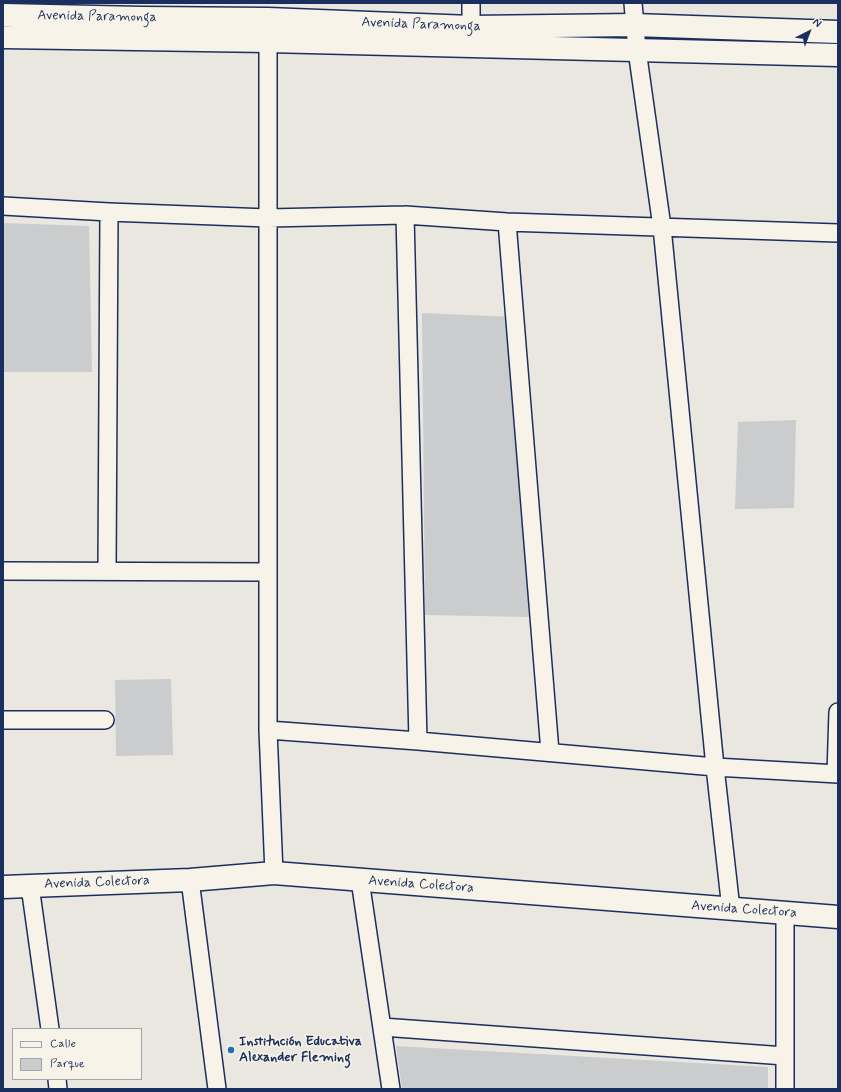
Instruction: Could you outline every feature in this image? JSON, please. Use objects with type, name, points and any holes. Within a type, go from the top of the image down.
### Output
[{"type":"street","points":[[471,3],[471,36]]},
{"type":"street","points":[[633,3],[637,50],[662,227],[715,767],[731,909]]},
{"type":"street","name":"Avenida Paramonga","points":[[3,15],[268,19],[637,50],[838,55]]},
{"type":"street","points":[[268,19],[268,730],[274,873]]},
{"type":"street","name":"Avenida Paramonga","points":[[3,38],[268,41],[471,36],[634,25],[838,32]]},
{"type":"street","points":[[3,206],[268,218],[405,215],[507,222],[838,233]]},
{"type":"street","points":[[107,571],[109,212]]},
{"type":"street","points":[[405,215],[418,741]]},
{"type":"street","points":[[507,222],[550,752]]},
{"type":"street","points":[[3,571],[268,572]]},
{"type":"street","points":[[268,730],[418,741],[715,767],[837,774],[838,712]]},
{"type":"street","points":[[3,720],[105,720]]},
{"type":"street","name":"Avenida Colectora","points":[[3,887],[190,880],[274,873],[838,917]]},
{"type":"street","points":[[190,880],[217,1089]]},
{"type":"street","points":[[360,880],[391,1089]]},
{"type":"street","points":[[30,886],[50,1028]]},
{"type":"street","points":[[785,912],[785,1089]]},
{"type":"street","points":[[382,1027],[785,1056]]},
{"type":"green space","points":[[3,223],[89,226],[92,372],[3,372]]},
{"type":"green space","points":[[422,313],[514,317],[531,617],[425,615]]},
{"type":"green space","points":[[796,420],[794,508],[735,509],[738,422]]},
{"type":"green space","points":[[171,679],[173,755],[116,756],[115,680]]},
{"type":"green space","points":[[396,1046],[768,1067],[768,1089],[402,1089]]},
{"type":"place","name":"Institución Educativa Alexander Fleming","points":[[231,1050]]}]
